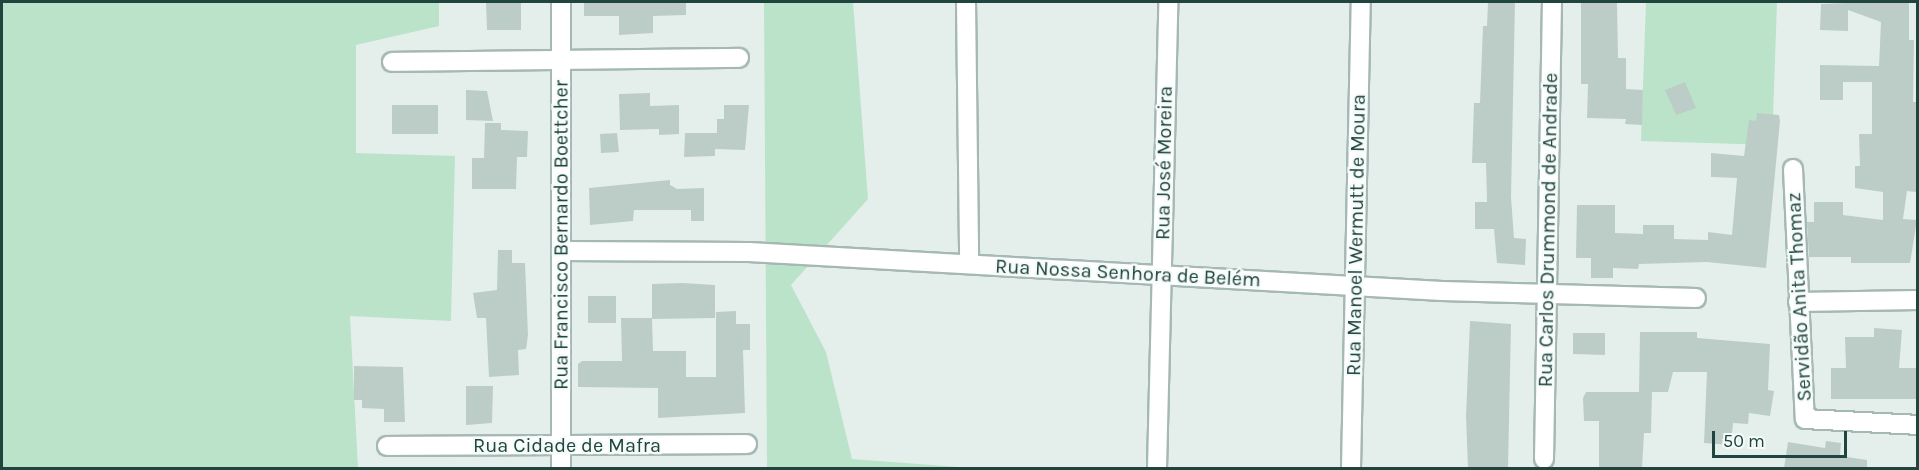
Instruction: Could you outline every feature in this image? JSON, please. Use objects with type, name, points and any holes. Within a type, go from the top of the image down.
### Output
[{"type":"street","name":"Rua Francisco Bernardo Boettcher","points":[[561,2],[561,468]]},
{"type":"street","points":[[966,2],[969,264]]},
{"type":"street","name":"Rua José Moreira","points":[[1157,468],[1168,2]]},
{"type":"street","name":"Rua Manoel Wermutt de Moura","points":[[1351,468],[1361,2]]},
{"type":"street","name":"Rua Carlos Drummond de Andrade","points":[[1544,459],[1552,2]]},
{"type":"street","points":[[392,62],[739,58]]},
{"type":"street","name":"Servidão Anita Thomaz","points":[[1793,169],[1805,419],[1917,425]]},
{"type":"street","name":"Rua Nossa Senhora de Belém","points":[[561,251],[749,252],[1355,286],[1696,298]]},
{"type":"street","points":[[1798,302],[1917,300]]},
{"type":"street","name":"Rua Cidade de Mafra","points":[[387,446],[747,444]]},
{"type":"green space","points":[[2,2],[439,2],[439,26],[356,45],[356,153],[455,156],[451,321],[350,316],[358,468],[2,468]]},
{"type":"green space","points":[[764,2],[853,2],[868,199],[791,285],[826,352],[852,459],[972,468],[767,468]]},
{"type":"green space","points":[[1646,2],[1777,2],[1772,145],[1641,141]]},
{"type":"building","points":[[486,2],[521,2],[521,30],[487,30]]},
{"type":"building","points":[[584,2],[686,2],[686,15],[653,16],[653,33],[619,35],[619,16],[584,16]]},
{"type":"building","points":[[1488,2],[1515,2],[1511,197],[1514,238],[1526,239],[1525,265],[1497,263],[1494,229],[1475,229],[1475,202],[1487,202],[1486,163],[1472,163],[1474,103],[1480,103],[1483,26],[1487,26]]},
{"type":"building","points":[[1581,2],[1617,2],[1618,58],[1626,58],[1626,89],[1643,90],[1642,125],[1625,124],[1626,119],[1587,118],[1588,84],[1581,84]]},
{"type":"building","points":[[1909,2],[1909,40],[1914,40],[1913,102],[1917,102],[1916,192],[1907,191],[1903,219],[1917,220],[1910,263],[1851,263],[1851,257],[1809,257],[1807,222],[1814,222],[1814,202],[1843,202],[1843,215],[1883,220],[1883,192],[1855,188],[1855,166],[1860,166],[1859,134],[1872,134],[1872,82],[1843,82],[1843,100],[1820,100],[1820,65],[1879,66],[1881,22],[1848,10],[1848,31],[1820,30],[1821,4]]},
{"type":"building","points":[[1685,82],[1696,108],[1676,115],[1665,90]]},
{"type":"building","points":[[466,90],[487,91],[493,121],[466,120]]},
{"type":"building","points":[[650,93],[650,106],[679,105],[679,134],[659,135],[659,129],[620,130],[619,94]]},
{"type":"building","points":[[392,105],[438,105],[438,134],[392,134]]},
{"type":"building","points":[[724,105],[749,105],[745,150],[715,149],[715,156],[684,157],[685,133],[717,133],[717,119],[724,119]]},
{"type":"building","points":[[1757,113],[1779,115],[1780,121],[1766,268],[1707,262],[1639,264],[1638,269],[1613,268],[1613,278],[1591,278],[1591,258],[1576,258],[1577,205],[1615,205],[1615,233],[1643,234],[1643,225],[1674,225],[1674,239],[1708,240],[1708,232],[1732,235],[1737,178],[1711,177],[1711,153],[1744,156],[1749,120],[1756,121]]},
{"type":"building","points":[[485,123],[501,123],[501,130],[528,131],[527,157],[517,157],[516,189],[472,189],[472,158],[484,158]]},
{"type":"building","points":[[617,133],[619,152],[601,153],[600,134]]},
{"type":"building","points":[[670,180],[670,185],[677,189],[704,188],[704,221],[691,221],[691,210],[634,210],[633,221],[590,225],[589,188]]},
{"type":"building","points":[[498,250],[512,250],[512,263],[525,263],[528,335],[526,349],[518,350],[519,375],[489,377],[486,318],[477,318],[473,293],[497,290]]},
{"type":"building","points":[[652,284],[715,285],[715,318],[652,319]]},
{"type":"building","points":[[588,296],[616,296],[616,323],[588,323]]},
{"type":"building","points":[[736,311],[736,324],[750,324],[750,350],[743,350],[745,413],[658,418],[658,388],[578,387],[578,364],[582,361],[622,361],[621,318],[652,318],[653,351],[686,351],[686,377],[716,377],[716,312]]},
{"type":"building","points":[[1470,321],[1511,324],[1508,468],[1468,468],[1466,416]]},
{"type":"building","points":[[1874,328],[1902,330],[1899,368],[1917,368],[1917,399],[1831,399],[1831,368],[1846,368],[1845,337],[1874,337]]},
{"type":"building","points":[[1640,332],[1697,332],[1697,338],[1770,344],[1768,390],[1774,391],[1770,416],[1749,413],[1748,424],[1733,423],[1731,445],[1704,443],[1707,372],[1673,372],[1668,392],[1652,392],[1651,433],[1644,433],[1642,468],[1599,468],[1599,421],[1584,421],[1583,398],[1586,392],[1639,392]]},
{"type":"building","points":[[1573,333],[1605,333],[1605,355],[1573,354]]},
{"type":"building","points":[[354,366],[403,367],[405,422],[384,422],[384,409],[362,408],[362,400],[354,400]]},
{"type":"building","points":[[466,386],[493,386],[492,423],[466,425]]},
{"type":"building","points":[[1826,441],[1841,443],[1840,456],[1867,460],[1867,468],[1784,468],[1788,442],[1825,448]]}]
